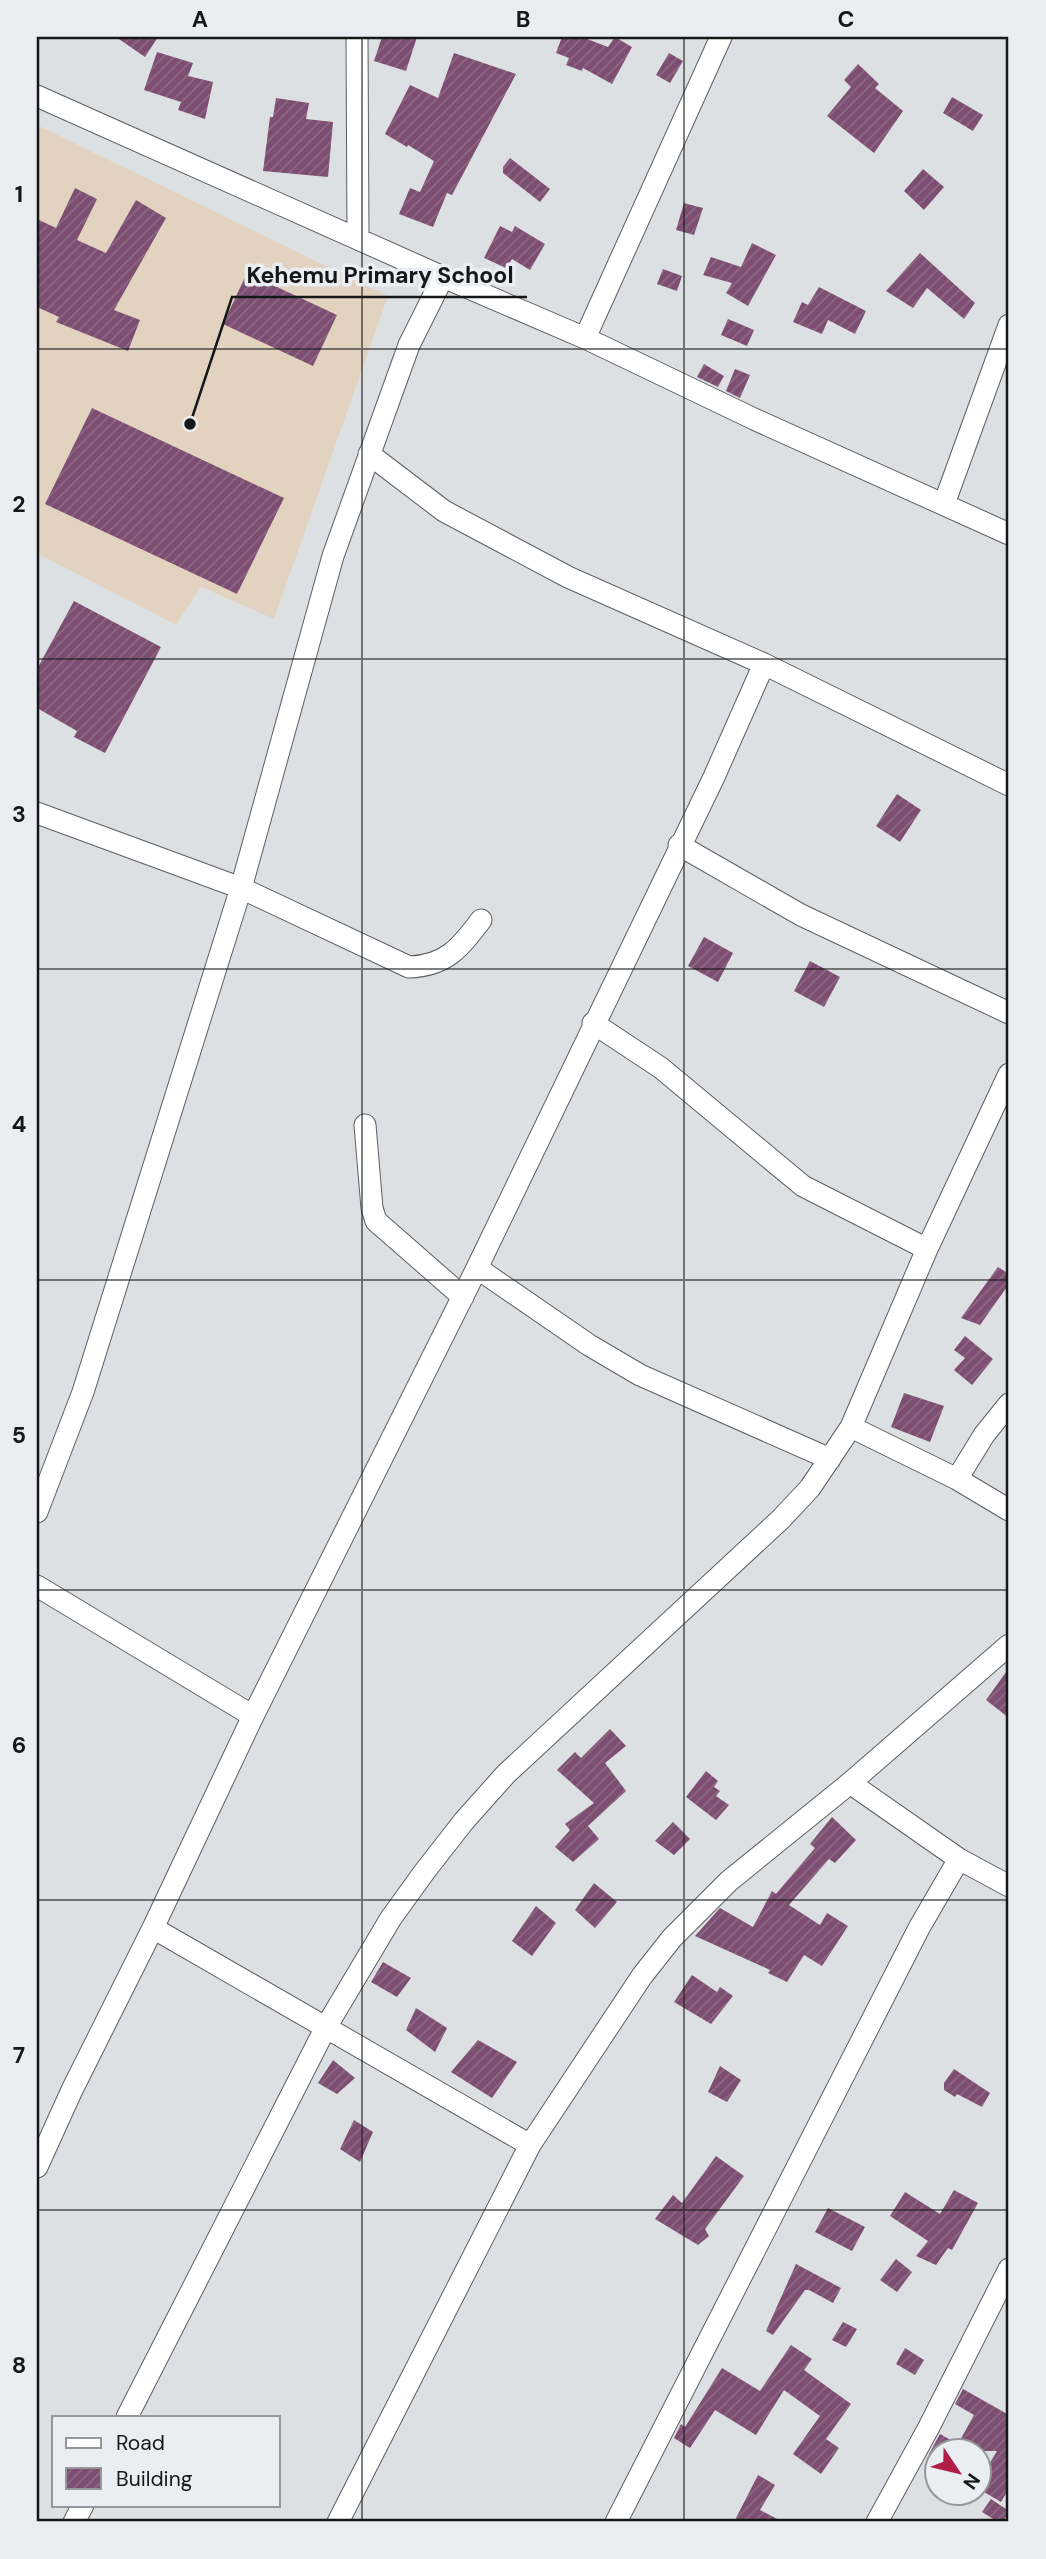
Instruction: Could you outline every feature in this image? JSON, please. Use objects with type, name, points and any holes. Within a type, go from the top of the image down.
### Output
[{"type":"street","points":[[357,37],[358,238]]},
{"type":"street","points":[[585,338],[714,39]]},
{"type":"street","points":[[37,96],[585,338],[754,419],[1009,534]]},
{"type":"street","points":[[37,1512],[83,1392],[241,888],[333,556],[409,345],[443,277]]},
{"type":"street","points":[[944,504],[1009,325]]},
{"type":"street","points":[[369,454],[410,487],[463,521],[568,577],[764,664],[1009,785]]},
{"type":"street","points":[[37,2167],[253,1716],[463,1297],[714,777],[764,664]]},
{"type":"street","points":[[37,813],[241,888],[410,967],[422,967],[443,959],[460,948],[481,920]]},
{"type":"street","points":[[679,845],[801,915],[1009,1013]]},
{"type":"street","points":[[593,1023],[661,1068],[803,1186],[927,1250]]},
{"type":"street","points":[[128,2416],[326,2027],[391,1918],[464,1821],[506,1774],[781,1519],[810,1488],[830,1459],[851,1427],[927,1250],[1009,1074]]},
{"type":"street","points":[[365,1125],[372,1208],[376,1222],[463,1297]]},
{"type":"street","points":[[477,1268],[589,1345],[640,1375],[830,1459]]},
{"type":"street","points":[[957,1479],[984,1435],[1009,1404]]},
{"type":"street","points":[[851,1427],[957,1479],[1009,1510]]},
{"type":"street","points":[[37,1586],[253,1716]]},
{"type":"street","points":[[338,2522],[530,2145],[642,1976],[672,1938],[729,1881],[849,1783],[1009,1645]]},
{"type":"street","points":[[849,1783],[959,1859],[1009,1886]]},
{"type":"street","points":[[616,2522],[919,1928],[959,1859]]},
{"type":"street","points":[[153,1928],[530,2145]]},
{"type":"street","points":[[877,2522],[929,2427],[1009,2269]]},
{"type":"street","points":[[74,2522],[82,2506]]},
{"type":"shaded area","points":[[37,125],[388,296],[274,619],[201,587],[176,625],[37,553]]},
{"type":"building","points":[[116,37],[158,37],[145,57]]},
{"type":"building","points":[[382,37],[417,37],[406,71],[374,61]]},
{"type":"building","points":[[562,37],[582,37],[608,47],[615,37],[632,47],[612,84],[583,68],[582,71],[566,65],[569,58],[556,53]]},
{"type":"building","points":[[157,52],[193,63],[188,76],[213,82],[205,119],[178,110],[181,102],[144,90]]},
{"type":"building","points":[[454,53],[516,74],[452,195],[447,193],[433,227],[399,214],[410,188],[420,192],[434,161],[385,134],[410,85],[438,98]]},
{"type":"building","points":[[669,53],[683,61],[670,83],[656,75]]},
{"type":"building","points":[[858,64],[879,84],[875,88],[903,111],[874,153],[827,116],[851,87],[844,80]]},
{"type":"building","points":[[952,97],[983,115],[973,131],[943,113]]},
{"type":"building","points":[[276,98],[309,103],[306,119],[333,122],[328,177],[263,171],[270,117],[273,117]]},
{"type":"building","points":[[510,158],[550,189],[540,202],[503,173],[503,167]]},
{"type":"building","points":[[923,169],[944,187],[924,210],[904,191]]},
{"type":"building","points":[[75,188],[97,199],[77,240],[106,253],[136,200],[166,218],[114,310],[140,320],[128,351],[56,322],[59,317],[37,307],[37,219],[56,228]]},
{"type":"building","points":[[684,203],[703,208],[694,235],[676,230]]},
{"type":"building","points":[[500,226],[512,232],[515,226],[545,244],[530,270],[512,259],[506,268],[484,258]]},
{"type":"building","points":[[752,243],[776,255],[748,306],[726,293],[732,283],[703,275],[711,257],[741,267]]},
{"type":"building","points":[[920,253],[975,303],[964,319],[927,288],[913,308],[886,291]]},
{"type":"building","points":[[663,269],[682,276],[677,291],[657,284]]},
{"type":"building","points":[[247,273],[337,315],[313,366],[223,324]]},
{"type":"building","points":[[819,287],[866,311],[855,334],[828,320],[822,334],[793,322],[802,302],[808,305]]},
{"type":"building","points":[[728,319],[754,330],[747,346],[721,335]]},
{"type":"building","points":[[704,364],[724,376],[718,387],[697,377]]},
{"type":"building","points":[[735,369],[750,375],[740,398],[726,391]]},
{"type":"building","points":[[92,408],[284,498],[237,594],[45,504]]},
{"type":"building","points":[[74,601],[161,647],[105,753],[74,737],[77,731],[37,708],[37,669]]},
{"type":"building","points":[[897,794],[921,810],[900,842],[876,826]]},
{"type":"building","points":[[704,937],[733,953],[718,982],[688,966]]},
{"type":"building","points":[[810,961],[840,977],[824,1007],[794,991]]},
{"type":"building","points":[[998,1267],[1009,1274],[1009,1284],[980,1325],[961,1318]]},
{"type":"building","points":[[965,1336],[993,1359],[972,1385],[954,1370],[965,1358],[954,1350]]},
{"type":"building","points":[[904,1393],[944,1406],[930,1442],[891,1427]]},
{"type":"building","points":[[1009,1668],[1009,1718],[986,1700]]},
{"type":"building","points":[[610,1729],[626,1746],[605,1763],[626,1791],[588,1826],[599,1839],[573,1862],[555,1847],[570,1830],[565,1824],[594,1803],[557,1770],[575,1752],[581,1758]]},
{"type":"building","points":[[706,1771],[718,1781],[714,1787],[720,1791],[716,1796],[729,1805],[716,1820],[686,1797]]},
{"type":"building","points":[[832,1817],[856,1840],[835,1863],[829,1859],[789,1905],[820,1925],[827,1913],[848,1926],[822,1966],[804,1955],[787,1982],[768,1973],[770,1970],[695,1936],[720,1908],[753,1927],[772,1891],[776,1894],[815,1848],[810,1844]]},
{"type":"building","points":[[673,1822],[690,1839],[674,1855],[655,1841]]},
{"type":"building","points":[[594,1883],[617,1902],[595,1928],[575,1910]]},
{"type":"building","points":[[536,1906],[556,1923],[532,1956],[512,1941]]},
{"type":"building","points":[[383,1962],[411,1978],[397,1997],[371,1982]]},
{"type":"building","points":[[692,1975],[717,1992],[720,1987],[733,1996],[711,2024],[674,2002]]},
{"type":"building","points":[[416,2008],[447,2028],[435,2052],[406,2030]]},
{"type":"building","points":[[478,2040],[517,2062],[492,2098],[451,2072]]},
{"type":"building","points":[[333,2060],[355,2078],[337,2094],[318,2083]]},
{"type":"building","points":[[720,2066],[741,2080],[727,2102],[708,2092]]},
{"type":"building","points":[[954,2069],[990,2093],[982,2107],[944,2090],[944,2083]]},
{"type":"building","points":[[354,2120],[373,2132],[360,2162],[340,2149]]},
{"type":"building","points":[[716,2156],[744,2176],[705,2229],[709,2236],[698,2245],[655,2219],[673,2195],[682,2203]]},
{"type":"building","points":[[954,2190],[978,2203],[952,2250],[948,2248],[936,2265],[916,2256],[928,2241],[890,2216],[905,2192],[940,2214]]},
{"type":"building","points":[[828,2208],[865,2227],[852,2251],[815,2232]]},
{"type":"building","points":[[896,2259],[912,2272],[897,2292],[880,2280]]},
{"type":"building","points":[[796,2264],[841,2288],[833,2303],[805,2290],[773,2335],[766,2331]]},
{"type":"building","points":[[843,2322],[857,2329],[846,2347],[832,2340]]},
{"type":"building","points":[[791,2345],[812,2359],[804,2370],[851,2404],[826,2439],[839,2448],[821,2474],[793,2454],[820,2416],[784,2390],[756,2435],[715,2410],[690,2448],[674,2438],[681,2424],[685,2427],[722,2368],[760,2391]]},
{"type":"building","points":[[905,2348],[924,2360],[915,2375],[896,2364]]},
{"type":"building","points":[[963,2389],[1009,2415],[1009,2488],[1001,2502],[993,2497],[993,2458],[997,2451],[993,2451],[993,2436],[962,2436],[974,2415],[955,2404]]},
{"type":"building","points":[[758,2475],[775,2485],[760,2510],[783,2522],[734,2522]]},
{"type":"building","points":[[993,2500],[1009,2511],[1003,2522],[998,2522],[982,2512],[986,2506],[993,2506]]},
{"type":"place","name":"Kehemu Primary School","points":[[190,424]]}]
